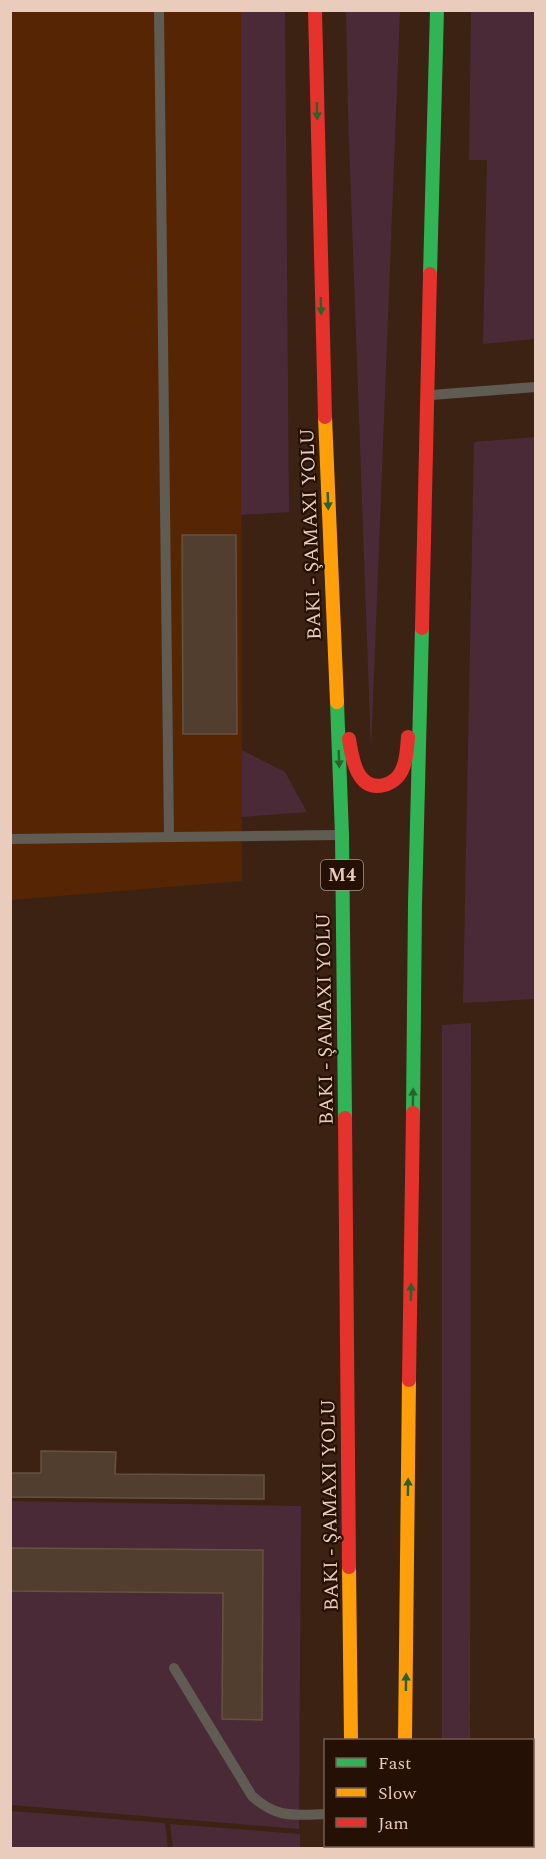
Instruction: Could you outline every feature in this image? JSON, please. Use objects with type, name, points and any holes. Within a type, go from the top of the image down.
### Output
[{"type":"highway","name":"M4","points":[[315,10],[324,399],[342,835],[351,1739]]},
{"type":"highway","points":[[316,79],[321,10]]},
{"type":"highway","points":[[431,10],[436,82]]},
{"type":"highway","points":[[405,1739],[415,904],[437,10]]},
{"type":"highway","points":[[334,642],[352,761],[358,775],[367,783],[378,786],[391,783],[400,774],[421,665]]},
{"type":"lane","points":[[159,10],[169,837]]},
{"type":"lane","points":[[428,396],[536,387]]},
{"type":"lane","points":[[10,839],[342,835]]},
{"type":"lane","points":[[174,1668],[252,1796],[264,1807],[277,1813],[324,1814]]},
{"type":"shaded area","points":[[11,11],[241,11],[242,881],[11,900]]},
{"type":"shaded area","points":[[241,11],[285,11],[289,512],[241,515]]},
{"type":"shaded area","points":[[346,11],[400,11],[371,750],[348,113]]},
{"type":"shaded area","points":[[471,11],[535,11],[535,339],[483,344],[487,160],[469,160]]},
{"type":"shaded area","points":[[535,437],[535,999],[463,1003],[474,442]]},
{"type":"shaded area","points":[[242,750],[285,772],[307,812],[242,817]]},
{"type":"shaded area","points":[[471,1023],[470,1739],[442,1739],[442,1025]]},
{"type":"shaded area","points":[[10,1501],[301,1506],[299,1829],[11,1805]]},
{"type":"shaded area","points":[[11,1811],[165,1823],[168,1848],[11,1848]]},
{"type":"shaded area","points":[[170,1824],[300,1834],[300,1848],[173,1848]]},
{"type":"building","points":[[182,535],[236,535],[237,734],[183,734]]},
{"type":"building","points":[[41,1451],[116,1452],[115,1474],[264,1475],[264,1499],[10,1497],[10,1473],[41,1473]]},
{"type":"building","points":[[10,1548],[263,1550],[262,1720],[222,1719],[223,1593],[10,1591]]},
{"type":"traffic: fast","points":[[430,274],[437,10]]},
{"type":"traffic: fast","points":[[413,1113],[415,904],[422,628]]},
{"type":"traffic: fast","points":[[337,702],[342,835],[345,1118]]},
{"type":"traffic: slow","points":[[325,417],[337,702]]},
{"type":"traffic: slow","points":[[405,1739],[409,1380]]},
{"type":"traffic: slow","points":[[349,1567],[351,1739]]},
{"type":"traffic: jam","points":[[315,10],[325,417]]},
{"type":"traffic: jam","points":[[422,628],[430,274]]},
{"type":"traffic: jam","points":[[349,739],[358,772],[362,779],[375,786],[387,784],[399,775],[405,762],[408,737]]},
{"type":"traffic: jam","points":[[409,1380],[413,1113]]},
{"type":"traffic: jam","points":[[345,1118],[349,1567]]}]
